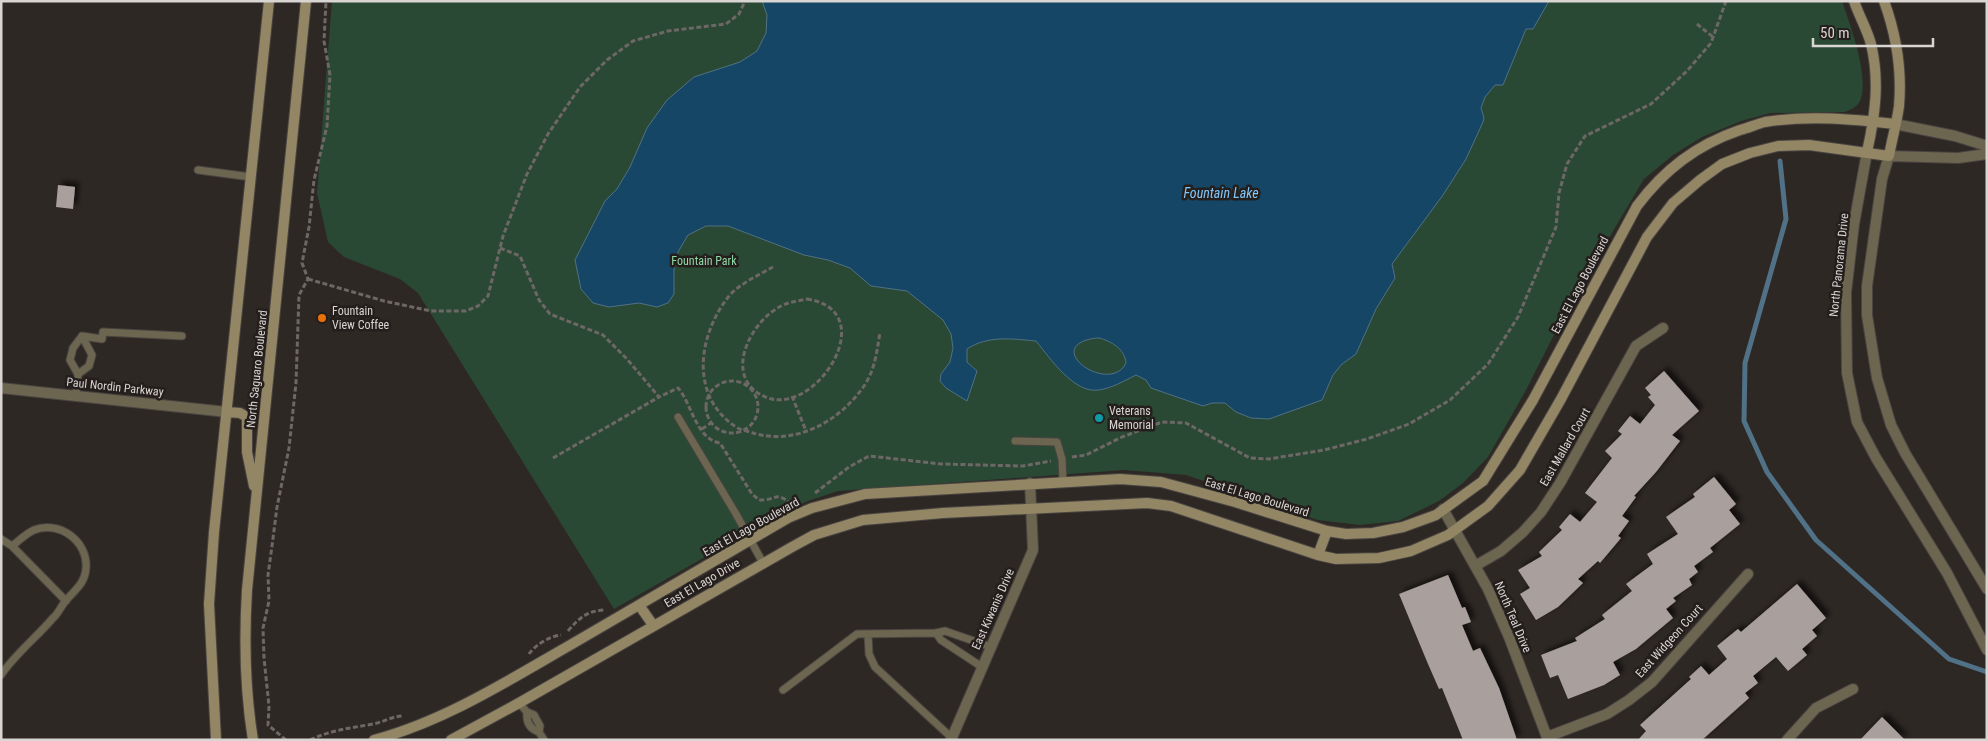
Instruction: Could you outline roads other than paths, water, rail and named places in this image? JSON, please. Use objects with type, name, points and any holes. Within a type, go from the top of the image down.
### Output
[{"type":"street","name":"North Saguaro Boulevard","points":[[216,740],[209,604],[214,532],[269,1]]},
{"type":"street","name":"North Saguaro Boulevard","points":[[253,740],[249,720],[245,622],[256,494],[306,1]]},
{"type":"street","name":"North Panorama Drive","points":[[1854,1],[1873,55],[1876,102],[1854,224],[1846,293],[1847,373],[1857,422],[1876,458],[1947,573],[1987,650]]},
{"type":"street","points":[[1884,1],[1894,35],[1900,80],[1899,107],[1889,156],[1882,179],[1867,286],[1867,315],[1877,378],[1891,425],[1904,453],[1987,589]]},
{"type":"street","name":"East El Lago Boulevard","points":[[374,740],[396,734],[457,707],[506,681],[750,540],[797,515],[812,508],[865,494],[1120,479],[1161,482],[1235,502],[1327,531],[1346,534],[1373,533],[1403,527],[1436,515],[1483,481],[1533,400],[1632,213],[1653,185],[1693,152],[1721,137],[1763,122],[1804,118],[1873,121],[1895,124],[1955,136],[1987,146]]},
{"type":"street","points":[[763,563],[814,535],[862,520],[943,513],[1125,503],[1171,506],[1318,555],[1336,559],[1379,558],[1411,551],[1448,536],[1488,506],[1520,470],[1561,399],[1647,237],[1673,203],[1722,164],[1750,153],[1778,146],[1809,145],[1889,156],[1958,158],[1987,154]]},
{"type":"street","name":"East Mallard Court","points":[[1475,566],[1501,551],[1523,532],[1541,512],[1560,483],[1636,346],[1663,328]]},
{"type":"street","name":"Paul Nordin Parkway","points":[[1,388],[227,412]]},
{"type":"street","points":[[227,412],[240,413],[247,418],[247,452],[256,494]]},
{"type":"street","name":"East Kiwanis Drive","points":[[951,739],[1033,550],[1030,483]]},
{"type":"street","name":"North Teal Drive","points":[[1443,510],[1488,589],[1509,637],[1547,738]]},
{"type":"street","points":[[1318,555],[1327,531]]},
{"type":"street","name":"East El Lago Drive","points":[[653,625],[763,563]]},
{"type":"street","name":"East Widgeon Court","points":[[1547,738],[1607,714],[1652,682],[1748,574]]},
{"type":"street","points":[[451,740],[653,625],[639,605]]},
{"type":"street","points":[[1787,740],[1816,708],[1853,689]]},
{"type":"lane","points":[[198,170],[252,177]]},
{"type":"lane","points":[[82,336],[102,339],[103,332],[182,336]]},
{"type":"lane","points":[[78,374],[89,366],[92,355],[82,336]]},
{"type":"lane","points":[[76,396],[78,374],[70,360],[73,348],[82,336]]},
{"type":"lane","points":[[678,418],[763,563]]},
{"type":"lane","points":[[1015,441],[1057,442],[1062,459],[1063,482]]},
{"type":"lane","points":[[1,675],[12,659],[54,617],[66,600],[75,592],[83,582],[86,569],[85,556],[80,544],[70,534],[58,529],[45,528],[33,530],[12,546]]},
{"type":"lane","points":[[1,539],[12,546],[66,600]]},
{"type":"lane","points":[[783,690],[857,634],[936,633],[945,631],[991,647]]},
{"type":"lane","points":[[936,633],[941,640],[982,667]]},
{"type":"lane","points":[[868,634],[869,654],[875,666],[951,739]]},
{"type":"lane","points":[[519,703],[527,712],[527,720],[533,730],[539,732],[544,740]]},
{"type":"water","name":"Fountain Lake","points":[[762,1],[1549,1],[1533,29],[1526,29],[1503,85],[1495,85],[1485,97],[1481,108],[1484,118],[1483,122],[1466,159],[1443,195],[1392,264],[1395,278],[1376,309],[1356,354],[1342,364],[1333,375],[1322,400],[1269,419],[1251,418],[1236,412],[1225,403],[1212,403],[1203,406],[1151,388],[1146,380],[1136,375],[1109,388],[1090,390],[1072,381],[1063,373],[1036,341],[1018,339],[992,340],[967,349],[967,362],[977,371],[967,401],[946,388],[940,381],[941,374],[950,362],[953,348],[951,334],[943,320],[907,291],[871,286],[850,268],[828,260],[804,255],[728,226],[706,226],[688,235],[678,252],[674,270],[674,294],[668,303],[657,307],[639,303],[609,307],[593,303],[581,289],[575,260],[605,201],[617,189],[630,167],[647,128],[667,100],[694,77],[740,62],[757,51],[766,33],[767,15]],"holes":[[[1094,338],[1104,339],[1117,346],[1125,358],[1126,363],[1116,373],[1103,374],[1089,369],[1083,366],[1075,355],[1076,347],[1084,341]]]},
{"type":"waterway","points":[[1780,161],[1786,219],[1745,363],[1744,421],[1767,472],[1816,540],[1949,659],[1987,672]]},
{"type":"place","name":"Fountain View Coffee","points":[[322,318]]},
{"type":"place","name":"Veterans Memorial","points":[[1099,418]]},
{"type":"park label","name":"Fountain Park","points":[[704,261]]}]
